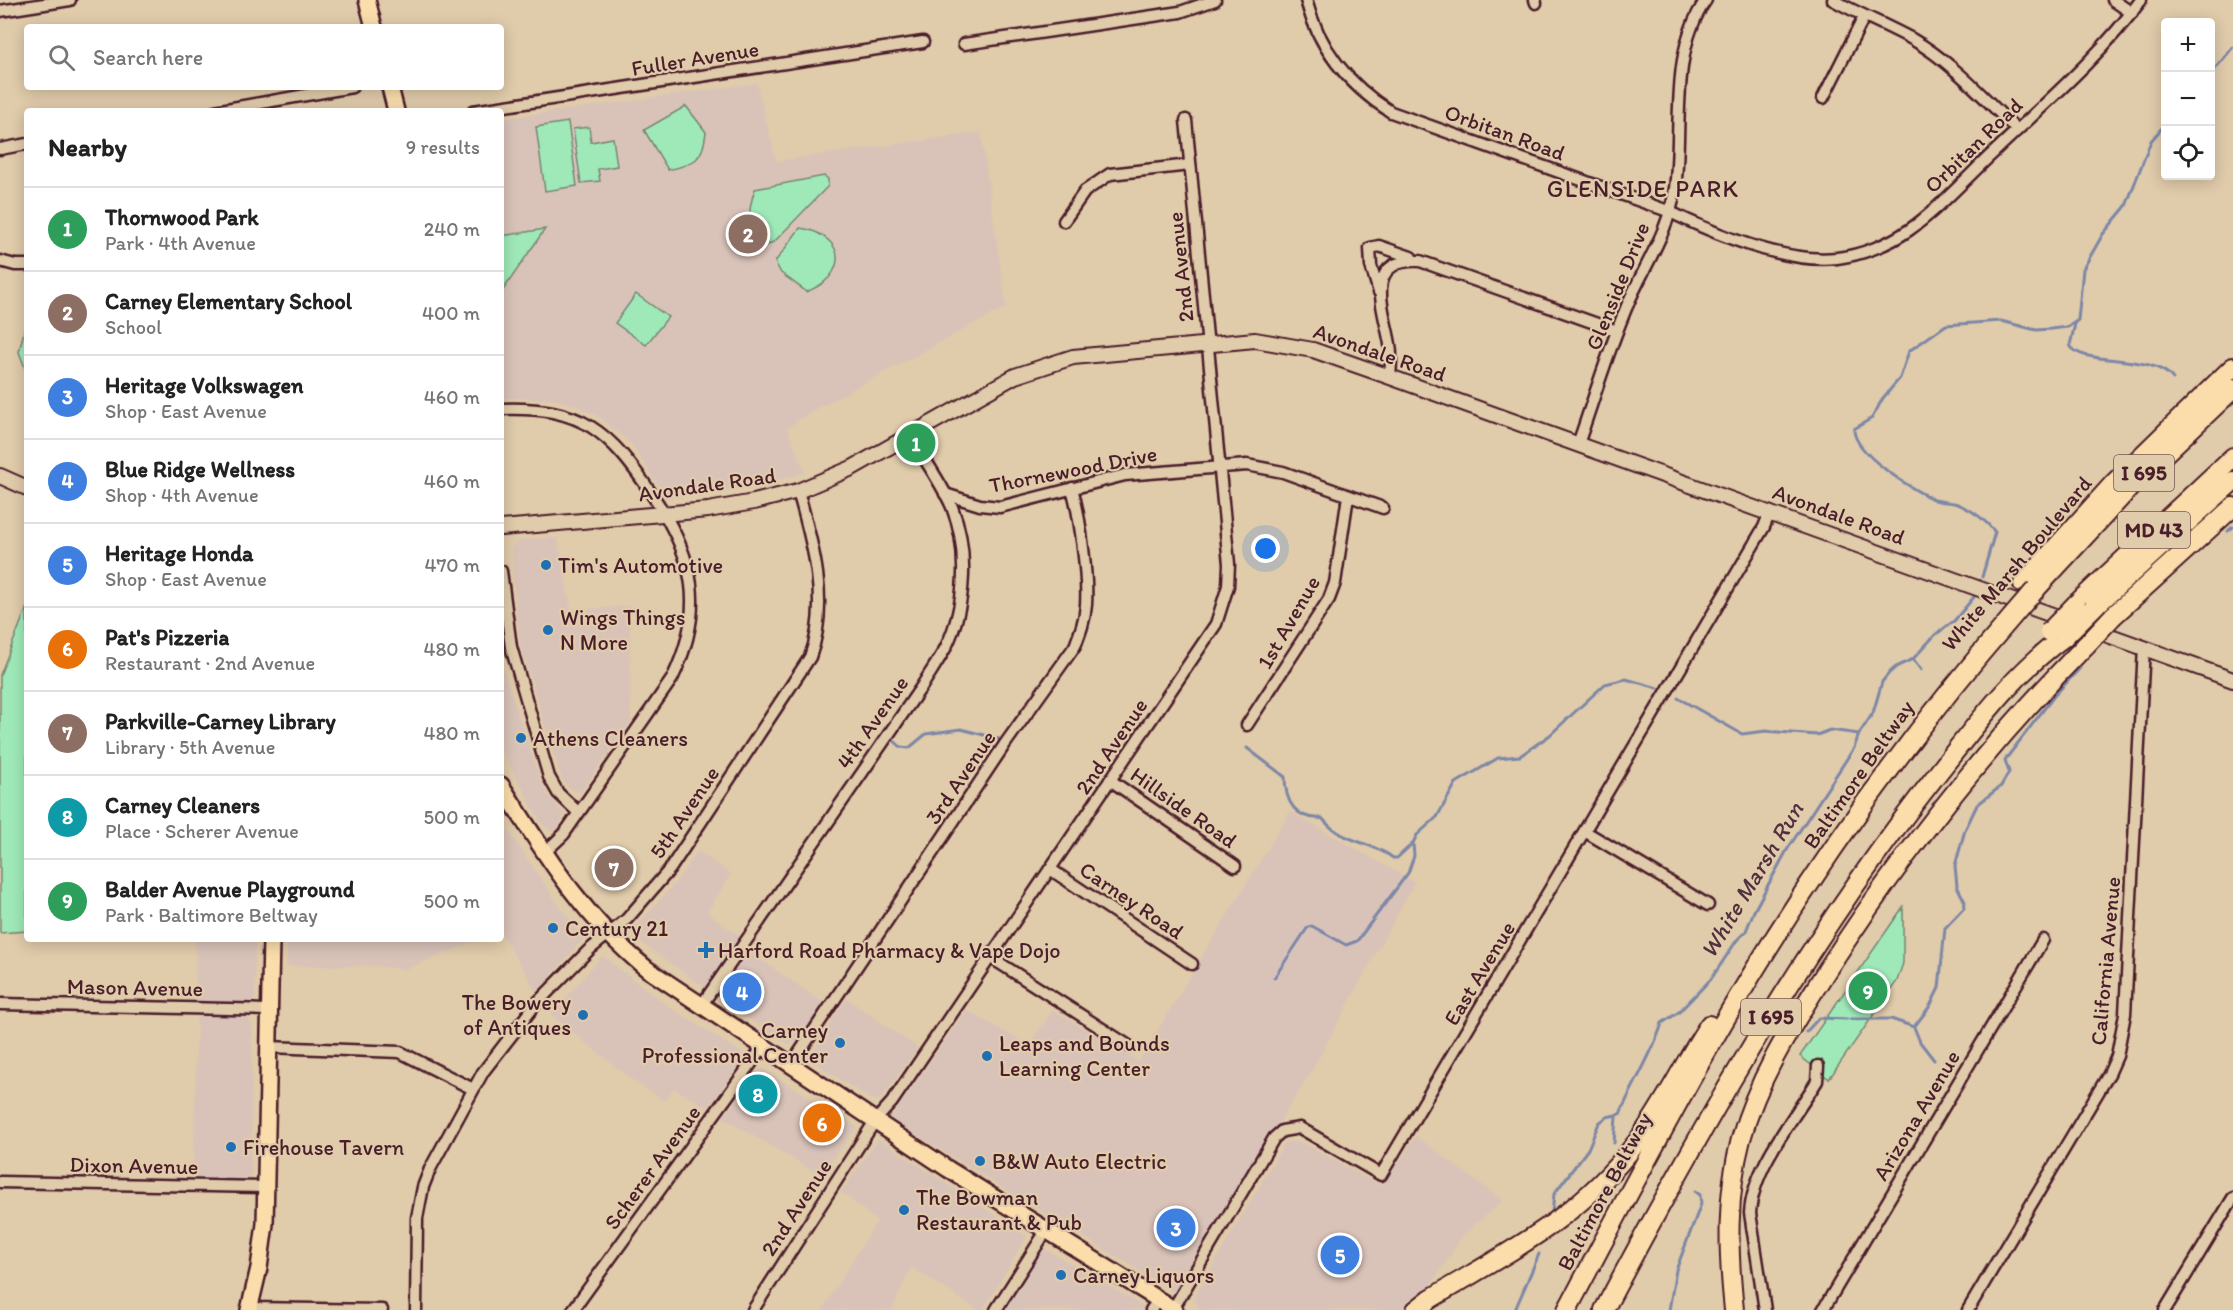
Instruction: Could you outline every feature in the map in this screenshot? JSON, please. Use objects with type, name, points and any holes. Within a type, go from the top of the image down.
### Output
[{"type":"highway","name":"White Marsh Boulevard","points":[[2030,587],[2108,490],[2233,367]]},
{"type":"highway","name":"Baltimore Beltway","points":[[1567,1310],[1716,1035],[1785,922],[1901,751],[2030,587],[2136,481],[2233,389]]},
{"type":"highway","name":"MD 43","points":[[2084,606],[2233,457]]},
{"type":"highway","name":"I 695","points":[[1604,1310],[1724,1095],[1821,937],[1919,797],[2056,634],[2084,606],[2233,481]]},
{"type":"highway","points":[[1734,1310],[1729,1259],[1730,1196],[1741,1139],[1767,1070],[1848,937],[1921,833],[1985,753],[2114,616],[2233,507]]},
{"type":"highway","points":[[1416,1310],[1457,1283],[1530,1242],[1567,1215],[1601,1183],[1644,1133],[1722,1005],[1785,922]]},
{"type":"main road","points":[[367,0],[373,24]]},
{"type":"main road","points":[[391,90],[395,108]]},
{"type":"main road","points":[[504,790],[544,853],[583,908],[608,935],[646,969],[1155,1305],[1174,1309]]},
{"type":"main road","points":[[250,1309],[259,1268],[266,1187],[271,942]]},
{"type":"street","points":[[0,11],[70,0]]},
{"type":"street","points":[[964,44],[1180,12],[1215,0]]},
{"type":"street","name":"Orbitan Road","points":[[1306,0],[1314,27],[1331,58],[1368,97],[1391,112],[1668,211],[1694,224],[1782,254],[1816,258],[1841,257],[1879,246],[1910,230],[2100,49],[2141,0]]},
{"type":"street","name":"Glenside Drive","points":[[1578,444],[1617,332],[1654,249],[1675,190],[1682,68],[1689,37],[1706,0]]},
{"type":"street","points":[[1833,0],[1912,39],[1932,52],[1964,78],[2017,130]]},
{"type":"street","points":[[2113,0],[2132,13]]},
{"type":"street","points":[[1823,98],[1864,17]]},
{"type":"street","name":"Fuller Avenue","points":[[493,108],[923,42]]},
{"type":"street","points":[[232,108],[335,90]]},
{"type":"street","name":"2nd Avenue","points":[[753,1310],[875,1122],[892,1102],[1216,624],[1224,604],[1229,564],[1186,120]]},
{"type":"street","points":[[0,149],[24,145]]},
{"type":"street","points":[[1064,221],[1085,191],[1110,174],[1190,165]]},
{"type":"street","points":[[1390,377],[1390,345],[1371,266],[1370,248],[1379,246],[1617,332]]},
{"type":"street","points":[[0,261],[24,265]]},
{"type":"street","points":[[1379,292],[1387,272],[1397,263],[1420,261]]},
{"type":"street","name":"Avondale Road","points":[[504,528],[731,507],[798,491],[852,468],[1015,376],[1057,361],[1095,354],[1255,340],[1292,345],[1390,377],[2233,680]]},
{"type":"street","points":[[504,410],[541,409],[590,425],[618,447],[665,514],[681,542],[690,570],[693,610],[687,643],[672,679],[559,840],[544,853]]},
{"type":"street","name":"4th Avenue","points":[[701,1006],[946,647],[960,603],[962,555],[958,530],[945,494],[910,436]]},
{"type":"street","name":"Thornewood Drive","points":[[945,494],[980,505],[1000,507],[1125,475],[1246,465],[1275,470],[1383,508]]},
{"type":"street","points":[[0,476],[24,487]]},
{"type":"street","name":"3rd Avenue","points":[[791,1065],[1005,744],[1075,646],[1083,628],[1086,605],[1079,518],[1072,488]]},
{"type":"street","name":"5th Avenue","points":[[416,1310],[417,1218],[423,1187],[430,1169],[473,1089],[494,1055],[534,1005],[590,950],[627,919],[670,869],[810,657],[817,640],[819,603],[812,540],[798,491]]},
{"type":"street","name":"1st Avenue","points":[[1246,725],[1329,599],[1335,584],[1348,496]]},
{"type":"street","name":"East Avenue","points":[[1174,1309],[1274,1138],[1282,1131],[1300,1128],[1381,1175],[1586,832],[1764,527],[1770,512]]},
{"type":"street","points":[[504,594],[517,668],[549,777],[558,794],[578,812]]},
{"type":"street","name":"California Avenue","points":[[1968,1310],[2094,1100],[2117,1056],[2125,1014],[2144,647]]},
{"type":"street","name":"Hillside Road","points":[[1110,780],[1235,866]]},
{"type":"street","points":[[1586,832],[1708,905]]},
{"type":"street","name":"Carney Road","points":[[1050,869],[1192,964]]},
{"type":"street","name":"Arizona Avenue","points":[[1823,1310],[2043,940]]},
{"type":"street","points":[[990,957],[1129,1046]]},
{"type":"street","name":"Mason Avenue","points":[[0,1004],[269,1010]]},
{"type":"street","points":[[268,1047],[400,1052],[473,1089]]},
{"type":"street","name":"Scherer Avenue","points":[[573,1310],[763,1047]]},
{"type":"street","points":[[1765,1310],[1750,1213],[1751,1199],[1763,1167],[1817,1081],[1818,1066]]},
{"type":"street","name":"Dixon Avenue","points":[[0,1182],[266,1187]]},
{"type":"street","points":[[2165,1310],[2233,1198]]},
{"type":"street","points":[[996,1310],[1046,1231]]},
{"type":"street","points":[[250,1309],[381,1310]]},
{"type":"shaded area","points":[[757,83],[776,161],[981,132],[1006,307],[812,411],[787,428],[805,473],[737,490],[666,498],[631,444],[599,417],[575,405],[550,399],[504,398],[504,119]]},
{"type":"shaded area","points":[[558,538],[571,610],[630,606],[631,722],[580,793],[566,786],[561,777],[520,644],[514,589],[512,548],[515,543],[520,540]]},
{"type":"shaded area","points":[[504,672],[540,779],[548,795],[564,814],[559,828],[552,831],[542,824],[504,754]]},
{"type":"shaded area","points":[[1290,812],[1415,882],[1312,1070],[1174,1292],[890,1119],[966,1010],[1029,1045],[1053,1010],[1139,1061]]},
{"type":"shaded area","points":[[504,824],[584,938],[537,992],[504,938]]},
{"type":"shaded area","points":[[698,851],[731,874],[707,912],[740,937],[706,988],[633,937],[633,929],[675,883]]},
{"type":"shaded area","points":[[195,942],[255,942],[255,999],[246,1003],[196,1002]]},
{"type":"shaded area","points":[[288,942],[474,942],[406,969],[375,966],[286,966]]},
{"type":"shaded area","points":[[748,951],[825,1004],[796,1042],[787,1043],[723,1002],[722,990]]},
{"type":"shaded area","points":[[602,956],[671,1008],[743,1054],[741,1063],[708,1108],[674,1088],[665,1101],[631,1079],[551,1015]]},
{"type":"shaded area","points":[[846,998],[918,1048],[881,1099],[874,1101],[813,1062],[811,1054]]},
{"type":"shaded area","points":[[197,1014],[248,1016],[252,1025],[251,1176],[240,1180],[193,1178]]},
{"type":"shaded area","points":[[762,1068],[857,1127],[820,1175],[722,1117]]},
{"type":"shaded area","points":[[1416,1136],[1503,1201],[1464,1234],[1426,1292],[1406,1310],[1203,1310],[1198,1307],[1194,1297],[1285,1142],[1301,1142],[1382,1186]]},
{"type":"shaded area","points":[[878,1139],[1027,1236],[983,1310],[978,1310],[911,1267],[892,1310],[822,1310],[877,1221],[841,1192]]},
{"type":"shaded area","points":[[1042,1247],[1150,1310],[1005,1310]]},
{"type":"green space","points":[[686,106],[706,132],[703,149],[691,163],[668,170],[644,130]]},
{"type":"green space","points":[[568,122],[577,186],[545,191],[536,127]]},
{"type":"green space","points":[[589,127],[591,142],[613,138],[617,166],[598,169],[600,181],[581,183],[573,129]]},
{"type":"green space","points":[[824,176],[828,179],[828,186],[775,241],[766,246],[760,245],[750,224],[751,204],[755,189]]},
{"type":"green space","points":[[800,228],[824,237],[835,248],[837,255],[837,263],[831,276],[807,292],[781,273],[775,262]]},
{"type":"green space","points":[[545,229],[504,289],[504,236]]},
{"type":"green space","points":[[636,294],[668,317],[646,345],[615,323]]},
{"type":"green space","points":[[24,331],[24,365],[19,352]]},
{"type":"green space","points":[[24,615],[24,931],[0,933],[0,675]]},
{"type":"green space","points":[[1903,907],[1903,963],[1897,981],[1829,1079],[1800,1056]]},
{"type":"waterway","name":"White Marsh Run","points":[[2212,72],[2233,47]]},
{"type":"waterway","name":"White Marsh Run","points":[[1982,577],[1995,532],[1992,528],[1967,508],[1956,503],[1935,500],[1886,470],[1863,449],[1856,439],[1854,429],[1872,418],[1883,398],[1900,378],[1909,351],[1946,325],[2001,321],[2036,330],[2068,327],[2078,320],[2083,269],[2103,234],[2126,206],[2151,141],[2164,126]]},
{"type":"waterway","points":[[2075,324],[2070,345],[2076,352],[2087,356],[2150,365],[2173,379]]},
{"type":"waterway","points":[[2228,531],[2233,527]]},
{"type":"waterway","name":"White Marsh Run","points":[[1552,1213],[1554,1194],[1588,1149],[1599,1123],[1607,1117],[1620,1114],[1653,1047],[1662,1023],[1679,1012],[1711,979],[1737,940],[1746,931],[1754,911],[1787,850],[1854,748],[1859,734],[1873,713],[1882,682],[1896,667],[1913,659],[1935,635],[1954,621],[1974,597]]},
{"type":"waterway","points":[[1913,659],[1921,670]]},
{"type":"waterway","points":[[1934,1060],[1920,1042],[1914,1027],[1930,1006],[1939,988],[1945,928],[1964,908],[1965,902],[1957,886],[1955,866],[1965,830],[1977,805],[2001,786],[2009,772],[2005,760],[2054,696],[2080,668]]},
{"type":"waterway","points":[[1551,734],[1605,684],[1626,679],[1658,688]]},
{"type":"waterway","points":[[1678,698],[1742,734],[1766,731],[1817,735],[1830,730],[1859,734]]},
{"type":"waterway","points":[[892,739],[901,747],[909,748],[926,734],[961,729],[999,739]]},
{"type":"waterway","points":[[1274,978],[1308,927],[1312,926],[1346,945],[1357,941],[1408,873],[1414,856],[1413,843],[1417,835],[1437,817],[1456,783],[1498,758],[1520,756],[1550,735]]},
{"type":"waterway","points":[[1247,748],[1285,777],[1287,794],[1298,812],[1305,816],[1322,818],[1338,832],[1385,852],[1393,858],[1397,858],[1413,843]]},
{"type":"waterway","points":[[1806,1032],[1819,1018],[1847,1019]]},
{"type":"waterway","points":[[1850,1019],[1891,1019],[1914,1027]]},
{"type":"waterway","points":[[1614,1143],[1616,1117]]},
{"type":"waterway","points":[[1669,1310],[1676,1270],[1701,1204],[1700,1195],[1695,1191]]},
{"type":"waterway","name":"White Marsh Run","points":[[1515,1310],[1539,1254]]},
{"type":"place","name":"Carney Elementary School","points":[[748,234]]},
{"type":"place","name":"Thornwood Park","points":[[916,443]]},
{"type":"place","name":"Tim's Automotive","points":[[546,565]]},
{"type":"place","name":"Wings Things N More","points":[[548,630]]},
{"type":"place","name":"Athens Cleaners","points":[[521,738]]},
{"type":"place","name":"Parkville-Carney Library","points":[[614,868]]},
{"type":"place","name":"Century 21","points":[[553,928]]},
{"type":"place","name":"Harford Road Pharmacy & Vape Dojo","points":[[706,950]]},
{"type":"place","name":"Balder Avenue Playground","points":[[1868,991]]},
{"type":"place","name":"Blue Ridge Wellness","points":[[742,992]]},
{"type":"place","name":"The Bowery of Antiques","points":[[583,1015]]},
{"type":"place","name":"Carney Professional Center","points":[[840,1043]]},
{"type":"place","name":"Leaps and Bounds Learning Center","points":[[987,1056]]},
{"type":"place","name":"Carney Cleaners","points":[[758,1094]]},
{"type":"place","name":"Pat's Pizzeria","points":[[822,1123]]},
{"type":"place","name":"Firehouse Tavern","points":[[231,1147]]},
{"type":"place","name":"B&W Auto Electric","points":[[980,1161]]},
{"type":"place","name":"The Bowman Restaurant & Pub","points":[[904,1210]]},
{"type":"place","name":"Heritage Volkswagen","points":[[1176,1228]]},
{"type":"place","name":"Heritage Honda","points":[[1340,1255]]},
{"type":"place","name":"Carney Liquors","points":[[1061,1275]]},
{"type":"district","name":"GLENSIDE PARK","points":[[1643,189]]}]
